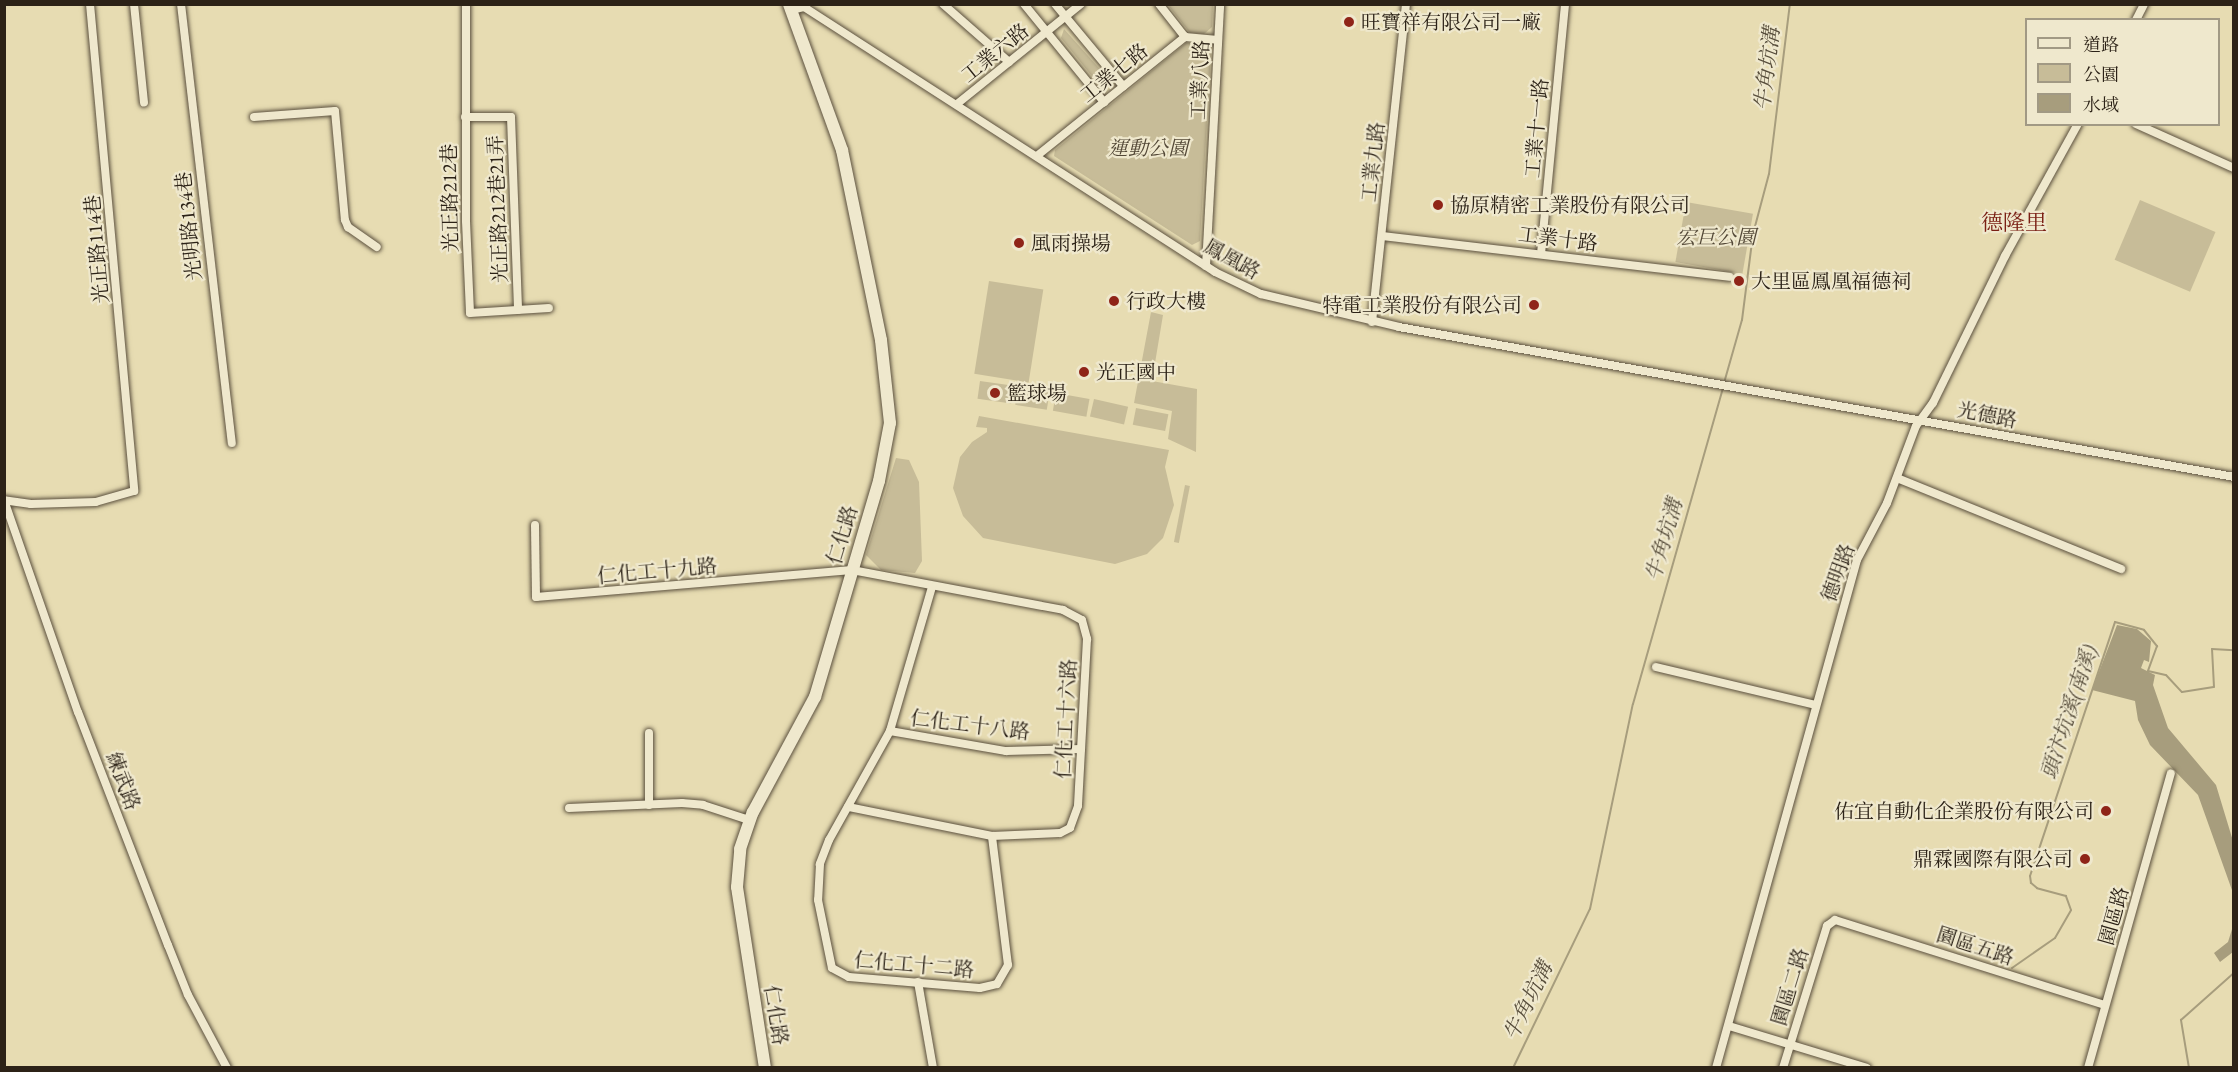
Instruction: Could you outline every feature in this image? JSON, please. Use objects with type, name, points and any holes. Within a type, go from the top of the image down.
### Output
[{"type":"main road","name":"仁化路","points":[[765,1068],[736,887],[740,849],[749,820],[809,712],[889,440],[888,393],[842,150],[792,6]]},
{"type":"street","name":"光正路114巷","points":[[90,4],[134,491]]},
{"type":"street","points":[[134,4],[144,102]]},
{"type":"street","name":"光明路134巷","points":[[181,4],[232,443]]},
{"type":"street","name":"光正路212巷","points":[[466,4],[465,117],[471,313],[549,308]]},
{"type":"street","points":[[943,4],[1009,62]]},
{"type":"street","points":[[1024,4],[1104,102]]},
{"type":"street","points":[[1055,4],[1123,86]]},
{"type":"street","name":"工業六路","points":[[957,104],[1081,4]]},
{"type":"street","points":[[1159,4],[1185,37],[1218,40]]},
{"type":"street","name":"工業八路","points":[[1206,266],[1220,4]]},
{"type":"street","name":"工業九路","points":[[1372,322],[1406,4]]},
{"type":"street","name":"工業十一路","points":[[1541,254],[1565,4]]},
{"type":"street","points":[[2137,18],[2144,4]]},
{"type":"street","name":"鳳凰路","points":[[792,6],[804,7],[1038,155],[1206,266],[1261,294],[1372,322],[1734,386]]},
{"type":"street","name":"工業七路","points":[[1038,155],[1185,37]]},
{"type":"street","points":[[254,117],[335,111],[345,220],[348,227],[377,247]]},
{"type":"street","name":"光正路212巷21弄","points":[[465,117],[511,117],[518,310]]},
{"type":"street","name":"德明路","points":[[1716,1068],[1848,584],[1897,478],[1916,426],[1923,420],[2006,256],[2077,126]]},
{"type":"street","points":[[2140,126],[2234,168]]},
{"type":"street","name":"工業十路","points":[[1382,236],[1730,277]]},
{"type":"street","name":"光德路","points":[[1734,386],[2234,477]]},
{"type":"street","points":[[1897,478],[2121,569]]},
{"type":"street","name":"練武路","points":[[134,491],[96,502],[31,504],[4,500],[78,712],[168,945],[188,995],[226,1068]]},
{"type":"street","name":"仁化工十九路","points":[[534,525],[536,597],[852,570]]},
{"type":"street","name":"仁化工十六路","points":[[848,807],[992,836],[1060,833],[1070,828],[1077,813],[1087,639],[1082,621],[1064,610],[932,587],[852,570]]},
{"type":"street","name":"仁化工十二路","points":[[932,587],[890,731],[824,850],[818,875],[829,962],[844,975],[980,988],[997,984],[1004,976],[1007,957],[992,836]]},
{"type":"street","points":[[1656,667],[1816,705]]},
{"type":"street","name":"仁化工十八路","points":[[890,731],[1006,751],[1081,749]]},
{"type":"street","points":[[649,733],[649,805]]},
{"type":"street","name":"園區路","points":[[2088,1068],[2171,773]]},
{"type":"street","points":[[570,808],[703,805],[749,820]]},
{"type":"street","name":"園區五路","points":[[1835,920],[2105,1005]]},
{"type":"street","name":"園區二路","points":[[1783,1068],[1827,926],[1835,920]]},
{"type":"street","points":[[918,982],[933,1068]]},
{"type":"street","points":[[1729,1026],[1867,1068]]},
{"type":"green space","points":[[1168,5],[1213,5],[1212,27],[1204,34],[1190,33]]},
{"type":"green space","points":[[1064,29],[1106,76],[1107,86],[1100,86],[1061,38]]},
{"type":"green space","name":"運動公園","points":[[1186,43],[1205,43],[1211,51],[1200,241],[1192,245],[1054,156],[1055,150]]},
{"type":"green space","points":[[2140,200],[2215,232],[2190,292],[2115,260]]},
{"type":"green space","name":"宏巨公園","points":[[1686,202],[1753,214],[1742,274],[1675,262]]},
{"type":"green space","points":[[989,281],[1043,290],[1029,382],[974,374]]},
{"type":"green space","points":[[1151,312],[1163,315],[1152,381],[1197,389],[1196,452],[1168,439],[1172,411],[1134,403]]},
{"type":"green space","name":"籃球場","points":[[980,381],[1014,386],[1011,404],[977,399]]},
{"type":"green space","name":"籃球場","points":[[1018,387],[1050,392],[1047,410],[1015,405]]},
{"type":"green space","name":"籃球場","points":[[1056,393],[1089,399],[1086,417],[1053,411]]},
{"type":"green space","name":"籃球場","points":[[1094,399],[1128,407],[1124,424],[1090,417]]},
{"type":"green space","points":[[1136,408],[1168,414],[1165,431],[1133,425]]},
{"type":"green space","points":[[979,416],[1169,450],[1165,467],[1174,505],[1163,538],[1147,554],[1115,564],[983,538],[963,516],[953,488],[960,457],[972,442],[987,432],[987,428],[976,427]]},
{"type":"green space","points":[[896,458],[909,460],[919,482],[922,561],[915,573],[881,570],[866,555]]},
{"type":"green space","points":[[1185,485],[1190,486],[1179,543],[1174,542]]},
{"type":"water","points":[[2117,625],[2137,629],[2151,641],[2149,662],[2144,660],[2141,668],[2155,675],[2153,685],[2168,728],[2216,785],[2233,841],[2233,893],[2198,795],[2150,745],[2138,720],[2135,701],[2092,690]]},
{"type":"water","points":[[2233,926],[2233,952],[2220,962],[2214,953],[2228,942]]},
{"type":"waterway","name":"牛角坑溝","points":[[1724,383],[1742,320],[1753,234],[1769,174],[1790,4]]},
{"type":"waterway","name":"牛角坑溝","points":[[1513,1068],[1590,909],[1633,704],[1723,389]]},
{"type":"waterway","name":"頭汴坑溪(南溪)","points":[[2012,968],[2055,938],[2071,910],[2066,896],[2037,888],[2031,883],[2030,876],[2115,622],[2144,630],[2157,646],[2148,671],[2166,675],[2182,692],[2214,687],[2212,649],[2234,650]]},
{"type":"waterway","points":[[2189,1068],[2181,1020],[2234,973]]},
{"type":"place","name":"旺寶祥有限公司一廠","points":[[1349,22]]},
{"type":"place","name":"協原精密工業股份有限公司","points":[[1438,205]]},
{"type":"place","name":"風雨操場","points":[[1019,243]]},
{"type":"place","name":"大里區鳳凰福德祠","points":[[1739,281]]},
{"type":"place","name":"行政大樓","points":[[1114,301]]},
{"type":"place","name":"特電工業股份有限公司","points":[[1534,305]]},
{"type":"place","name":"光正國中","points":[[1084,372]]},
{"type":"place","name":"籃球場","points":[[995,393]]},
{"type":"place","name":"佑宜自動化企業股份有限公司","points":[[2106,811]]},
{"type":"place","name":"鼎霖國際有限公司","points":[[2085,859]]},
{"type":"district","name":"德隆里","points":[[2014,223]]}]
